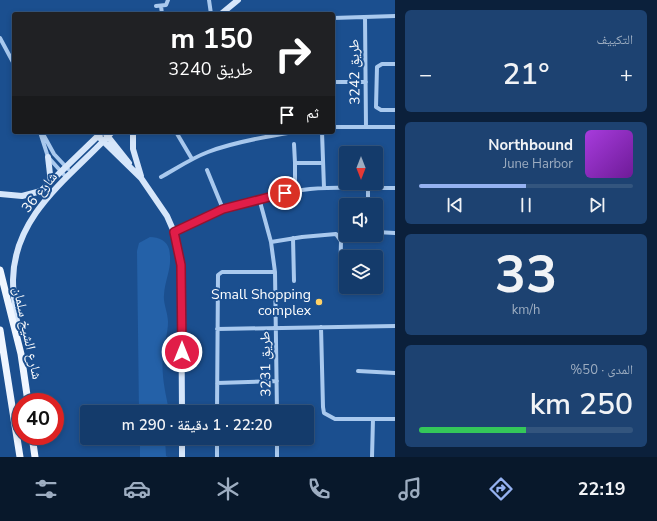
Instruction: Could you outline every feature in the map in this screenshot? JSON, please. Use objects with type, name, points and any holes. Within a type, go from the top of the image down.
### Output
[{"type":"main road","name":"شارع الشيخ سلمان","points":[[0,270],[21,354],[27,393]]},
{"type":"main road","name":"شارع الشيخ سلمان","points":[[0,330],[20,457]]},
{"type":"main road","points":[[34,445],[36,457]]},
{"type":"street","points":[[156,6],[166,5],[168,0]]},
{"type":"street","points":[[209,0],[211,12]]},
{"type":"street","points":[[223,12],[238,0]]},
{"type":"street","points":[[161,6],[162,12]]},
{"type":"street","points":[[335,18],[395,16]]},
{"type":"street","name":"طريق 3242","points":[[365,17],[366,127]]},
{"type":"street","points":[[0,38],[12,60]]},
{"type":"street","points":[[395,64],[382,64],[377,67],[376,107],[381,110],[395,110]]},
{"type":"street","points":[[336,82],[366,82]]},
{"type":"street","points":[[335,127],[395,127]]},
{"type":"street","points":[[42,134],[48,157],[51,182]]},
{"type":"street","points":[[42,134],[54,154],[69,170]]},
{"type":"street","points":[[133,134],[133,149],[141,178]]},
{"type":"street","points":[[177,134],[192,159]]},
{"type":"street","points":[[161,177],[192,159],[210,151],[270,134]]},
{"type":"street","points":[[322,134],[324,188]]},
{"type":"street","points":[[105,135],[141,178],[167,216],[174,232],[181,265],[182,405]]},
{"type":"street","name":"شارع 36","points":[[21,354],[13,279],[15,262],[20,244],[33,214],[64,175],[105,135]]},
{"type":"street","points":[[294,144],[295,180]]},
{"type":"street","points":[[48,157],[64,175]]},
{"type":"street","points":[[295,163],[322,163]]},
{"type":"street","points":[[208,170],[223,209]]},
{"type":"street","name":"شارع 36","points":[[0,194],[29,195],[41,190],[51,182],[64,175]]},
{"type":"street","points":[[174,232],[223,209],[259,198],[291,192],[324,188],[339,188]]},
{"type":"street","points":[[383,188],[395,188]]},
{"type":"street","name":"طريق 3231","points":[[259,198],[271,242],[275,272],[277,405]]},
{"type":"street","points":[[383,232],[395,233]]},
{"type":"street","points":[[271,242],[334,234],[339,236]]},
{"type":"street","points":[[293,238],[294,282]]},
{"type":"street","points":[[217,405],[217,276],[219,273],[275,272]]},
{"type":"street","points":[[217,329],[395,326]]},
{"type":"street","points":[[321,327],[324,413],[335,419],[395,419]]},
{"type":"street","points":[[0,352],[8,377]]},
{"type":"street","points":[[358,371],[395,373]]},
{"type":"street","points":[[217,383],[277,381]]},
{"type":"street","points":[[372,457],[373,419]]},
{"type":"street","points":[[182,445],[182,457]]},
{"type":"street","points":[[217,445],[217,457]]},
{"type":"street","points":[[277,445],[277,457]]},
{"type":"shaded area","points":[[150,237],[156,238],[164,242],[169,249],[170,262],[164,295],[168,322],[163,362],[164,382],[168,405],[139,405],[137,251],[139,243]]},
{"type":"shaded area","points":[[140,445],[165,445],[166,456],[168,457],[140,457]]},
{"type":"place","name":"Small Shopping complex","points":[[319,302]]},
{"type":"route","points":[[182,352],[181,265],[174,232],[223,209],[259,198],[285,193]]}]
